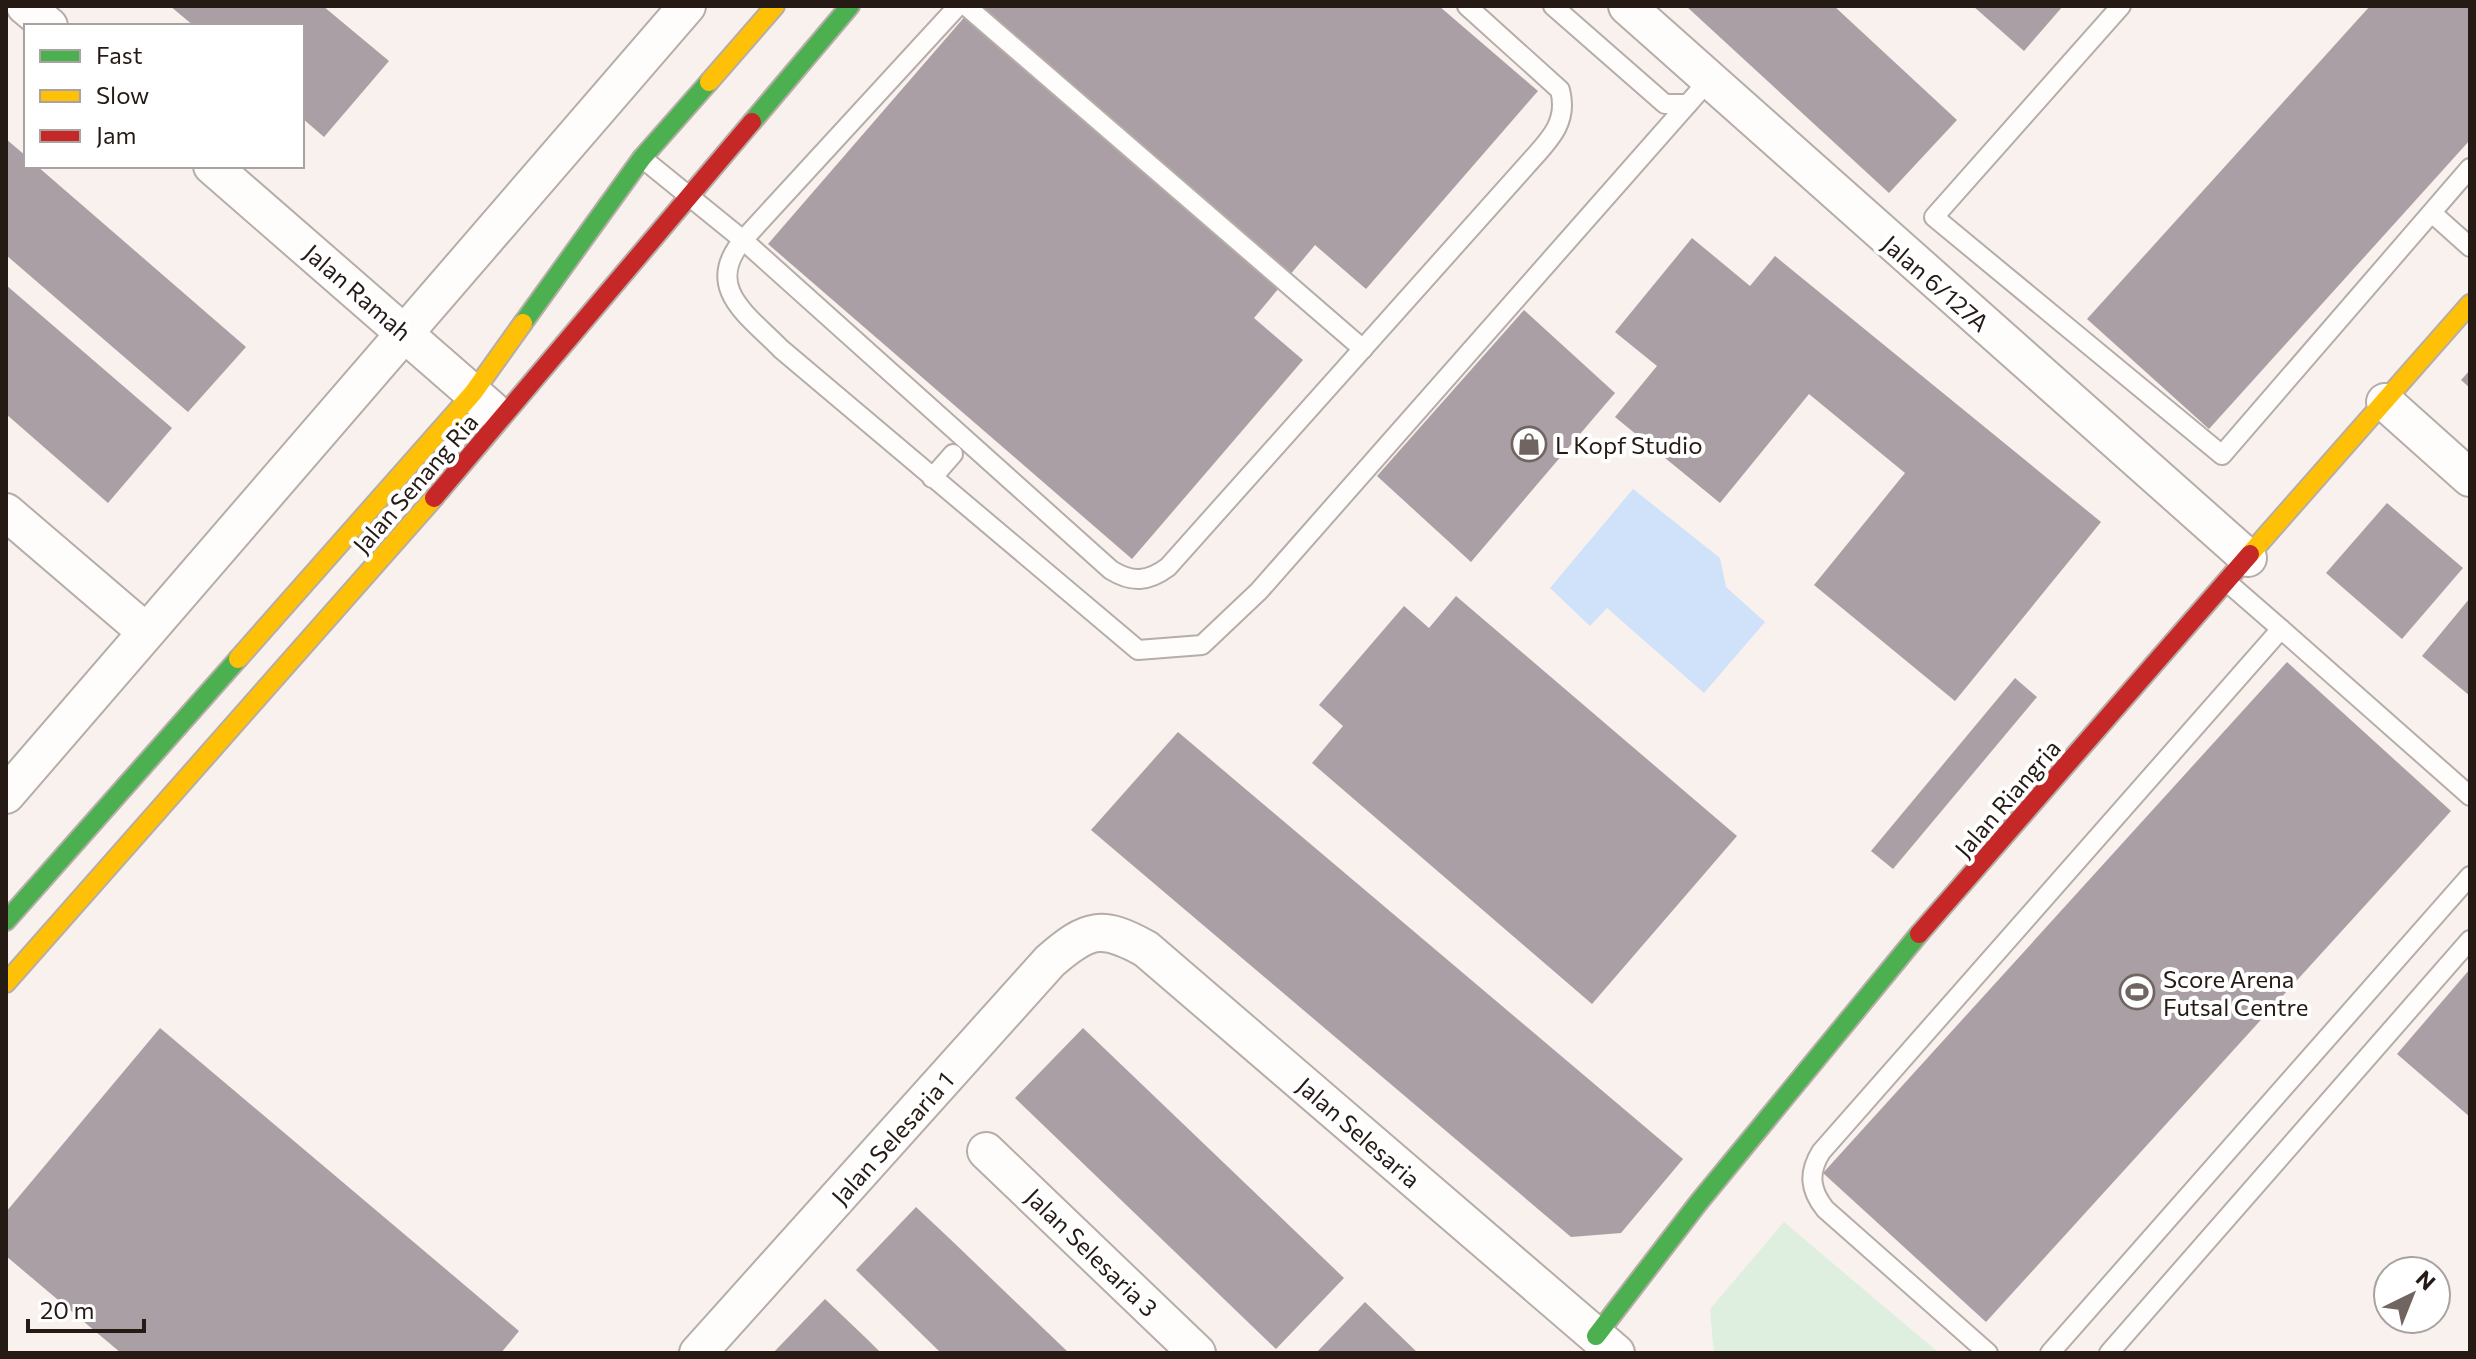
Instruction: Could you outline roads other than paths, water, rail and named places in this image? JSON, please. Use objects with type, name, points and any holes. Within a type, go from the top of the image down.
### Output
[{"type":"street","points":[[25,6],[47,24]]},
{"type":"street","name":"Jalan Senang Ria","points":[[6,921],[473,393],[642,158],[775,6]]},
{"type":"street","name":"Jalan Senang Ria","points":[[6,983],[503,419],[850,6]]},
{"type":"street","name":"Jalan 6/127A","points":[[1627,6],[1699,92],[2238,570]]},
{"type":"street","points":[[6,795],[677,10]]},
{"type":"street","name":"Jalan Ramah","points":[[214,168],[503,419]]},
{"type":"street","name":"Jalan Riangria","points":[[1606,1344],[1726,1165],[1929,924],[2470,304]]},
{"type":"street","points":[[2385,402],[2470,478]]},
{"type":"street","points":[[6,512],[145,631]]},
{"type":"street","name":"Jalan Selesaria","points":[[1093,932],[1118,933],[1146,949],[1606,1344]]},
{"type":"street","name":"Jalan Selesaria 1","points":[[698,1353],[1050,961],[1070,944],[1093,932]]},
{"type":"street","name":"Jalan Selesaria 3","points":[[986,1151],[1197,1353]]},
{"type":"lane","points":[[958,6],[743,240],[728,262],[726,278],[729,293],[836,399],[1138,650],[1202,645],[1259,591],[1699,92]]},
{"type":"lane","points":[[966,6],[1363,349]]},
{"type":"lane","points":[[642,158],[743,240],[1111,570],[1124,578],[1140,580],[1156,577],[1168,567],[1562,121],[1564,105],[1560,90],[1467,6]]},
{"type":"lane","points":[[1553,6],[1665,104],[1699,92]]},
{"type":"lane","points":[[2121,6],[1934,217],[2222,455],[2470,168]]},
{"type":"lane","points":[[2432,213],[2470,247]]},
{"type":"lane","points":[[932,478],[953,454]]},
{"type":"lane","points":[[2238,570],[2281,629],[2470,796]]},
{"type":"lane","points":[[1988,1353],[1825,1209],[1815,1196],[1813,1165],[2281,629]]},
{"type":"lane","points":[[2050,1353],[2470,876]]},
{"type":"lane","points":[[2109,1353],[2470,940]]},
{"type":"water","points":[[1633,489],[1720,558],[1726,587],[1765,622],[1704,693],[1607,608],[1590,626],[1550,588]]},
{"type":"place","name":"L Kopf Studio","points":[[1529,444]]},
{"type":"place","name":"Score Arena Futsal Centre","points":[[2137,992]]}]
